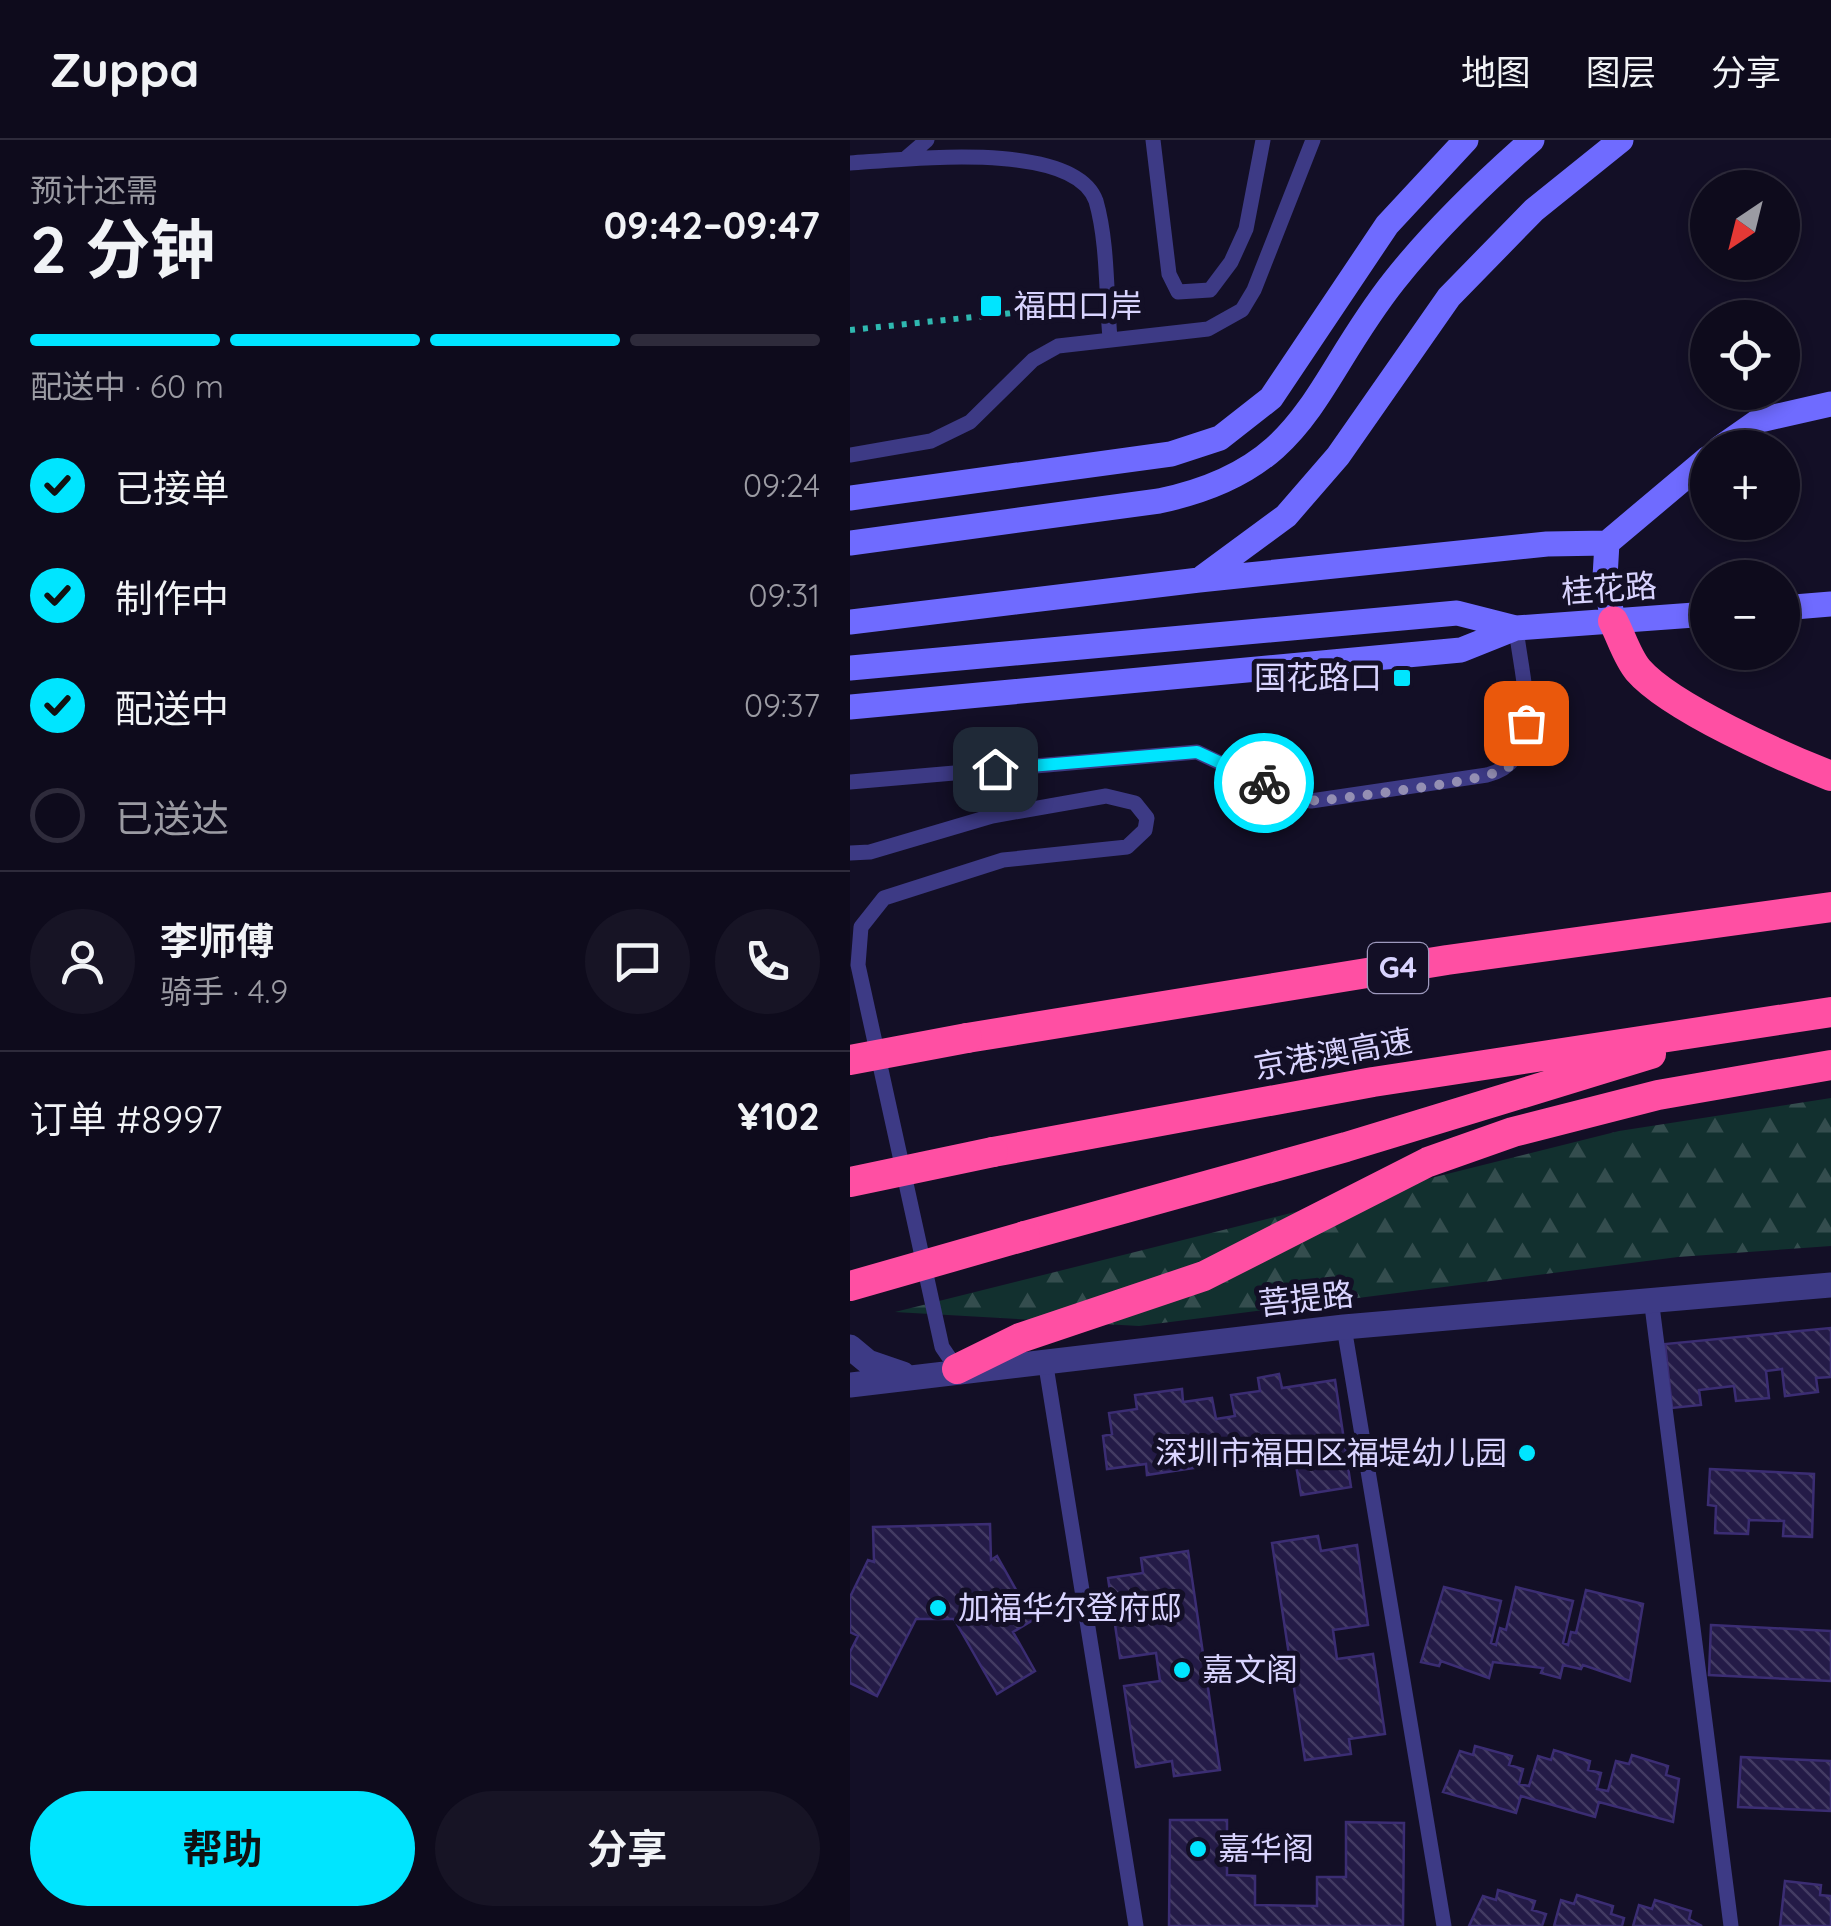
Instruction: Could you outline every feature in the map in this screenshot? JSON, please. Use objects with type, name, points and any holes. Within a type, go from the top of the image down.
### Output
[{"type":"highway","points":[[1613,621],[1638,670],[1660,688],[1720,723],[1831,776]]},
{"type":"highway","name":"G4","points":[[850,1060],[1447,960],[1831,907]]},
{"type":"highway","name":"京港澳高速","points":[[850,1182],[1374,1082],[1831,1012]]},
{"type":"highway","points":[[850,1286],[1363,1142],[1768,1019]]},
{"type":"highway","points":[[956,1370],[1020,1338],[1204,1276],[1445,1156],[1513,1132],[1658,1095],[1831,1065]]},
{"type":"main road","points":[[850,498],[1171,454],[1220,438],[1246,421],[1281,383],[1387,225],[1466,140]]},
{"type":"main road","points":[[850,543],[1209,491],[1277,448],[1304,420],[1355,335],[1432,234],[1532,140]]},
{"type":"main road","points":[[1199,580],[1286,516],[1338,456],[1449,297],[1534,210],[1621,140]]},
{"type":"main road","points":[[1746,430],[1760,420],[1831,404]]},
{"type":"main road","points":[[850,622],[1199,580],[1547,544],[1606,543],[1690,473]]},
{"type":"main road","points":[[1606,543],[1605,577],[1613,621]]},
{"type":"main road","points":[[1800,607],[1831,604]]},
{"type":"main road","points":[[850,668],[1458,614],[1516,628]]},
{"type":"main road","name":"桂花路","points":[[1516,628],[1690,615]]},
{"type":"main road","points":[[850,707],[1461,650],[1516,628]]},
{"type":"street","name":"菩提路","points":[[850,1384],[1344,1327],[1831,1285]]},
{"type":"street","points":[[850,1347],[890,1372],[923,1377]]},
{"type":"lane","points":[[904,160],[927,140]]},
{"type":"lane","points":[[1153,140],[1169,274],[1178,292],[1187,295],[1210,290],[1240,245],[1263,140]]},
{"type":"lane","points":[[850,455],[932,441],[970,422],[1033,360],[1058,346],[1208,329],[1242,310],[1313,140]]},
{"type":"lane","points":[[850,164],[1015,151],[1050,156],[1078,170],[1096,199],[1110,338]]},
{"type":"lane","points":[[850,782],[1197,752],[1296,799],[1311,801],[1487,776],[1513,764],[1526,738],[1516,628]]},
{"type":"lane","points":[[850,854],[870,852],[992,816],[1106,796],[1135,803],[1147,818],[1138,840],[1127,847],[990,863],[884,898],[861,926],[858,965],[942,1347],[956,1370]]},
{"type":"lane","points":[[1651,1298],[1731,1926]]},
{"type":"lane","points":[[1344,1327],[1444,1926]]},
{"type":"lane","points":[[1044,1360],[1136,1926]]},
{"type":"path","points":[[850,330],[1050,309]]},
{"type":"green space","points":[[1831,1098],[1831,1246],[1678,1257],[1139,1326],[895,1312],[1619,1131]]},
{"type":"building","points":[[1831,1328],[1831,1377],[1816,1378],[1818,1392],[1785,1396],[1782,1369],[1766,1371],[1769,1398],[1736,1401],[1734,1386],[1699,1390],[1701,1405],[1672,1408],[1665,1344]]},
{"type":"building","points":[[1279,1374],[1282,1388],[1335,1380],[1351,1487],[1301,1495],[1294,1453],[1270,1457],[1268,1446],[1192,1457],[1194,1468],[1147,1475],[1146,1464],[1107,1469],[1103,1436],[1112,1434],[1109,1413],[1137,1409],[1135,1395],[1182,1389],[1183,1402],[1212,1398],[1216,1419],[1235,1416],[1231,1395],[1260,1391],[1258,1378]]},
{"type":"building","points":[[1710,1469],[1814,1474],[1812,1537],[1783,1536],[1784,1521],[1749,1520],[1748,1534],[1715,1533],[1716,1506],[1708,1505]]},
{"type":"building","name":"加福华尔登府邸","points":[[990,1524],[991,1560],[997,1556],[1033,1620],[1013,1632],[1035,1671],[997,1694],[954,1619],[916,1619],[877,1696],[850,1683],[850,1652],[858,1636],[850,1632],[850,1597],[868,1560],[874,1562],[873,1527]]},
{"type":"building","points":[[1318,1536],[1321,1551],[1357,1545],[1368,1625],[1333,1630],[1337,1659],[1373,1654],[1385,1734],[1349,1739],[1351,1754],[1305,1760],[1272,1543]]},
{"type":"building","name":"嘉文阁","points":[[1188,1551],[1220,1770],[1174,1776],[1172,1761],[1136,1767],[1124,1686],[1160,1681],[1156,1653],[1120,1658],[1108,1578],[1143,1573],[1141,1558]]},
{"type":"building","points":[[1444,1587],[1501,1601],[1491,1643],[1496,1645],[1500,1628],[1506,1630],[1516,1587],[1573,1601],[1563,1643],[1568,1645],[1571,1632],[1576,1633],[1586,1590],[1643,1604],[1630,1681],[1583,1665],[1581,1669],[1563,1665],[1560,1678],[1541,1673],[1543,1668],[1493,1662],[1489,1678],[1441,1661],[1439,1666],[1421,1662]]},
{"type":"building","points":[[1711,1625],[1831,1631],[1831,1681],[1709,1675]]},
{"type":"building","points":[[1475,1746],[1512,1756],[1509,1765],[1523,1769],[1519,1784],[1529,1786],[1538,1756],[1551,1760],[1554,1750],[1590,1761],[1588,1770],[1601,1773],[1597,1789],[1608,1791],[1616,1761],[1629,1764],[1632,1755],[1668,1766],[1666,1775],[1679,1779],[1673,1822],[1599,1802],[1595,1817],[1521,1796],[1516,1813],[1443,1792],[1460,1751],[1473,1755]]},
{"type":"building","points":[[1741,1757],[1831,1761],[1831,1811],[1738,1807]]},
{"type":"building","name":"嘉华阁","points":[[1170,1820],[1227,1820],[1227,1875],[1255,1876],[1255,1905],[1317,1906],[1317,1877],[1346,1877],[1346,1822],[1404,1823],[1403,1926],[1169,1926]]},
{"type":"building","points":[[1785,1881],[1821,1885],[1820,1895],[1831,1896],[1831,1926],[1780,1926]]},
{"type":"building","points":[[1498,1890],[1535,1901],[1532,1910],[1546,1914],[1542,1926],[1469,1926],[1483,1896],[1496,1900]]},
{"type":"building","points":[[1577,1895],[1613,1906],[1611,1914],[1624,1918],[1622,1926],[1554,1926],[1561,1900],[1574,1904]]},
{"type":"building","points":[[1655,1900],[1691,1911],[1689,1919],[1702,1926],[1633,1926],[1639,1905],[1652,1909]]},
{"type":"way so far","points":[[1264,783],[1296,799],[1321,801],[1487,776],[1513,764],[1526,738],[1526,723]]},
{"type":"place","name":"福田口岸","points":[[991,306]]},
{"type":"place","name":"国花路口","points":[[1402,678]]},
{"type":"place","name":"深圳市福田区福堤幼儿园","points":[[1527,1453]]},
{"type":"place","name":"加福华尔登府邸","points":[[938,1608]]},
{"type":"place","name":"嘉文阁","points":[[1182,1670]]},
{"type":"place","name":"嘉华阁","points":[[1198,1849]]},
{"type":"route","points":[[995,769],[1197,752],[1264,783]]}]
